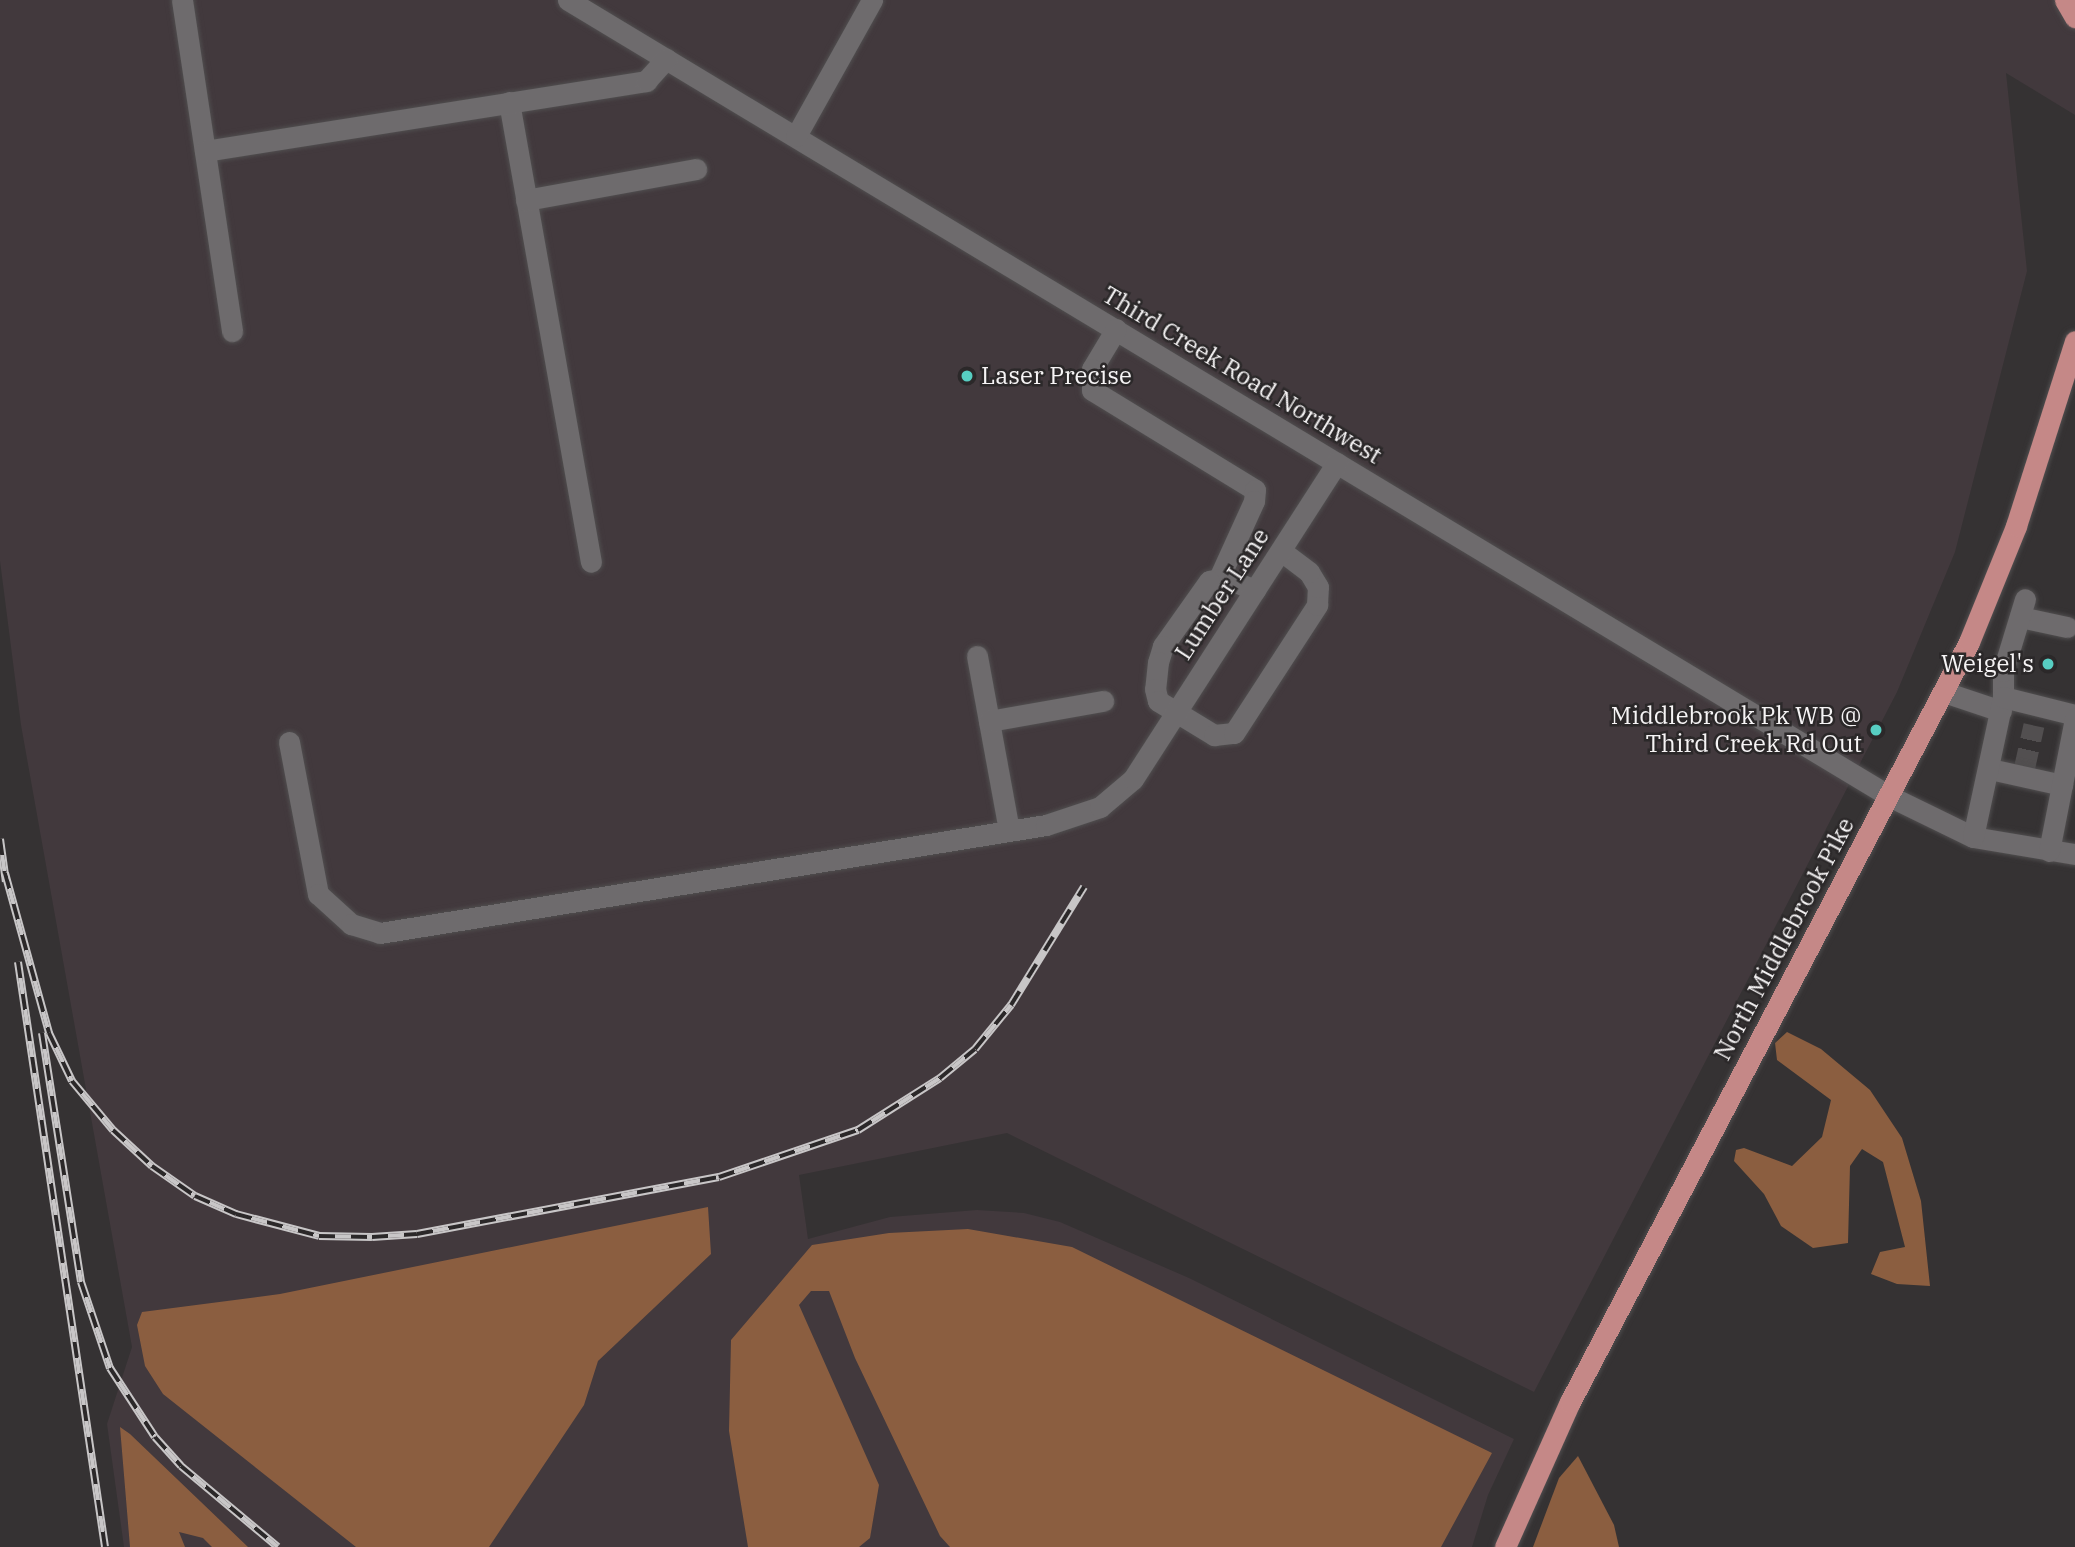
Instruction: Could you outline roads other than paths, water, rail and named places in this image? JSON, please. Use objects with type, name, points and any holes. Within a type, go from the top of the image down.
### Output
[{"type":"main road","points":[[2065,0],[2075,17]]},
{"type":"main road","name":"North Middlebrook Pike","points":[[1505,1547],[1570,1402],[1969,642],[2016,526],[2064,387],[2075,341]]},
{"type":"street","points":[[182,0],[232,331]]},
{"type":"street","name":"Third Creek Road Northwest","points":[[568,0],[1889,796],[1973,837],[2075,853]]},
{"type":"street","points":[[796,136],[872,0]]},
{"type":"street","points":[[205,151],[646,81],[667,59]]},
{"type":"street","points":[[509,102],[591,562]]},
{"type":"street","points":[[526,200],[696,169]]},
{"type":"street","points":[[1116,329],[1092,369],[1092,390],[1255,490],[1254,501],[1219,578]]},
{"type":"street","name":"Lumber Lane","points":[[289,742],[318,894],[351,924],[380,933],[1046,825],[1100,807],[1133,779],[1337,463]]},
{"type":"street","points":[[1255,590],[1234,579],[1219,578],[1201,587],[1158,662],[1155,690],[1158,701],[1176,714],[1225,737],[1234,733],[1257,702],[1318,596],[1309,572],[1281,551]]},
{"type":"street","points":[[1973,837],[1990,769],[2002,704],[2003,671],[2022,608],[2067,627]]},
{"type":"street","points":[[977,656],[1009,830]]},
{"type":"street","points":[[1944,692],[2002,704],[2074,725],[2049,851]]},
{"type":"street","points":[[989,721],[1103,701]]},
{"type":"street","points":[[1990,769],[2023,773],[2062,785]]},
{"type":"tunnel","points":[[2024,770],[2034,725]]},
{"type":"railway","points":[[0,839],[6,882]]},
{"type":"railway","points":[[5,873],[49,1033],[72,1081],[113,1130],[152,1166],[195,1196],[236,1214],[319,1236],[372,1237],[417,1234],[719,1177],[858,1130],[940,1078],[975,1049],[1011,1005],[1084,887]]},
{"type":"railway","points":[[18,962],[105,1547]]},
{"type":"railway","points":[[42,1033],[81,1282],[110,1368],[155,1437],[181,1466],[278,1547]]},
{"type":"place","name":"Laser Precise","points":[[967,376]]},
{"type":"place","name":"Weigel's","points":[[2048,664]]},
{"type":"place","name":"Middlebrook Pk WB @ Third Creek Rd Out","points":[[1876,730]]}]
